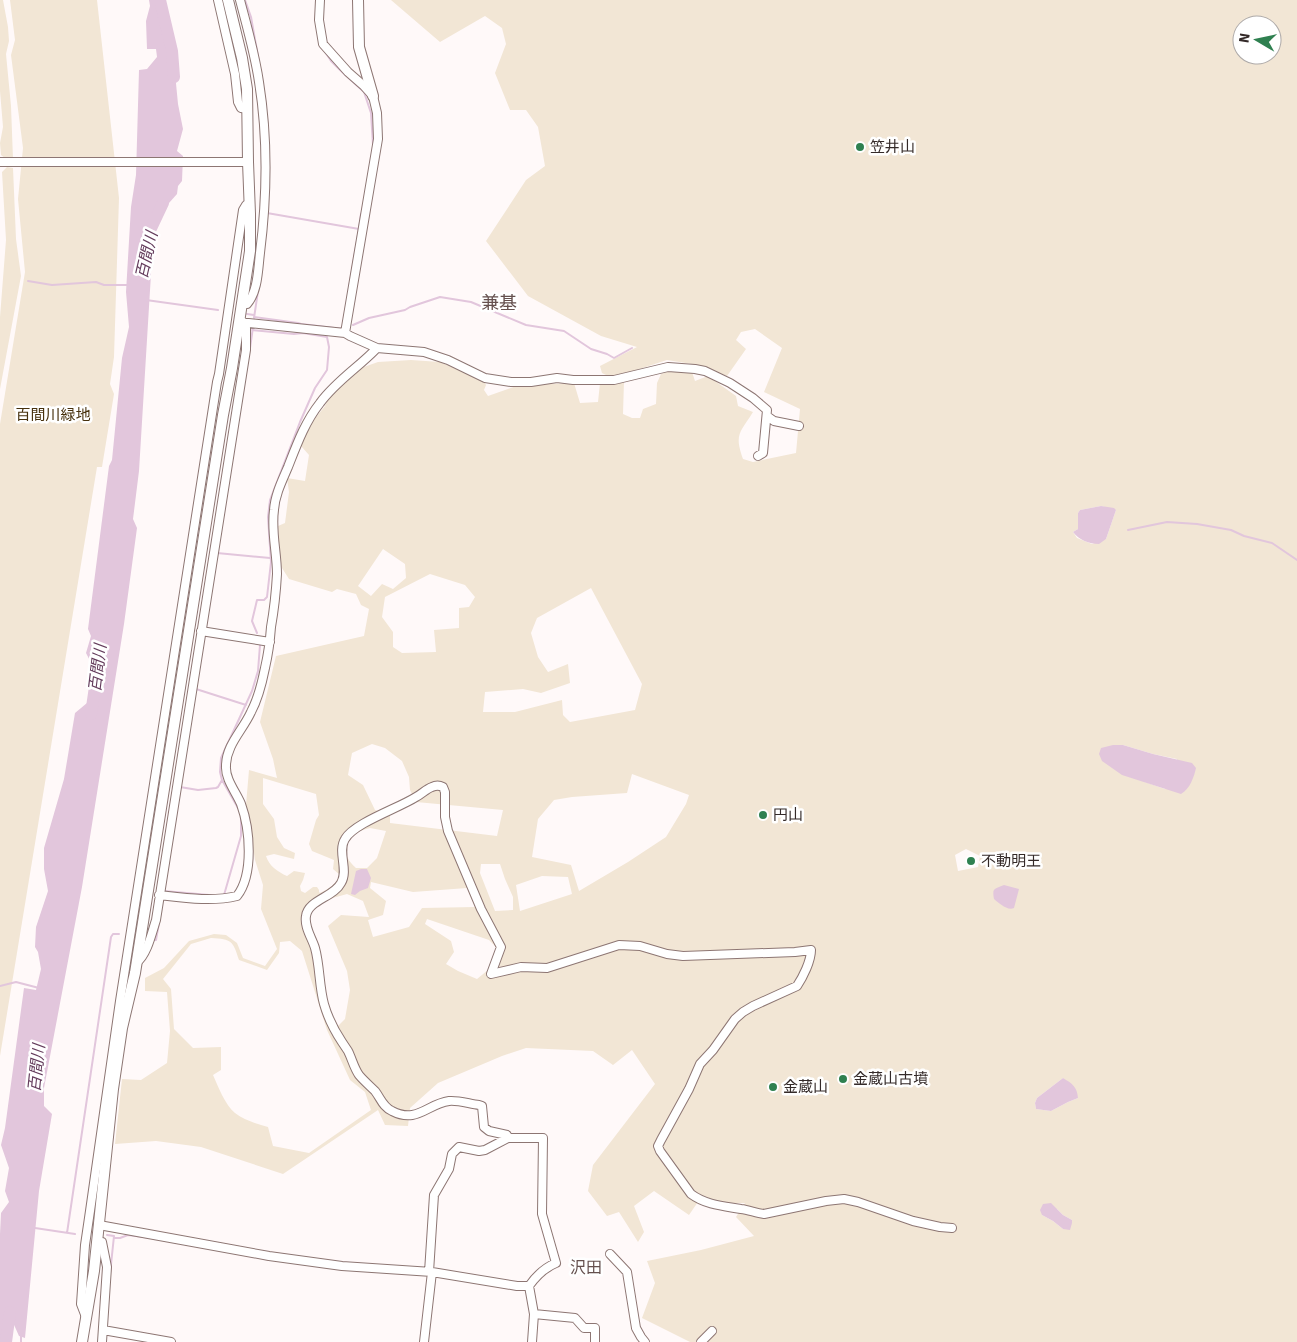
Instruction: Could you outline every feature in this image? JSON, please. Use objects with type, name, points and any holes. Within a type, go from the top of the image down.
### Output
[{"type":"street","points":[[218,0],[235,74],[238,102],[241,108],[248,109]]},
{"type":"street","points":[[82,1342],[92,1285],[113,1089],[122,1028],[137,962],[223,415],[241,322],[250,250],[250,204],[244,162],[248,109],[247,89],[242,58],[228,0]]},
{"type":"street","points":[[240,0],[259,83],[263,114],[265,159],[264,226],[255,289],[250,302],[242,304]]},
{"type":"street","points":[[320,0],[319,20],[323,44],[373,96]]},
{"type":"street","points":[[345,332],[378,139],[377,113],[359,47],[358,0]]},
{"type":"street","points":[[2,162],[244,162]]},
{"type":"street","points":[[86,1317],[81,1304],[85,1245],[120,1001],[243,210],[250,204]]},
{"type":"street","points":[[241,322],[345,332],[377,348],[424,352],[448,360],[485,378],[518,382],[557,378],[596,381],[614,380],[668,367],[695,368],[730,383],[754,398],[767,410],[763,453],[758,456]]},
{"type":"street","points":[[137,962],[144,955],[162,896],[246,350],[246,328],[241,322]]},
{"type":"street","points":[[162,896],[190,899],[222,899],[237,896],[247,875],[248,834],[240,803],[226,770],[226,760],[228,750],[252,710],[265,668],[270,642],[277,573],[273,521],[275,500],[305,425],[319,403],[335,385],[377,348]]},
{"type":"street","points":[[767,416],[774,422],[799,426]]},
{"type":"street","points":[[204,631],[270,642]]},
{"type":"street","points":[[508,1138],[507,1135],[489,1131],[484,1127],[482,1106],[479,1105],[449,1101],[416,1116],[392,1112],[384,1106],[375,1092],[360,1077],[347,1049],[330,1023],[324,1004],[315,949],[306,924],[308,910],[312,905],[337,889],[341,884],[343,878],[343,846],[348,835],[356,828],[438,785],[443,787],[445,792],[445,817],[448,831],[501,947],[491,974],[521,967],[547,968],[619,945],[640,946],[667,954],[683,956],[811,950],[811,955],[801,981],[796,986],[753,1006],[735,1019],[713,1050],[700,1064],[689,1089],[658,1146],[691,1194],[706,1202],[764,1214],[826,1201],[844,1200],[858,1202],[914,1221],[952,1228]]},
{"type":"street","points":[[424,1342],[434,1194],[449,1170],[452,1154],[459,1147],[479,1151],[485,1150],[508,1138],[543,1138],[542,1214],[556,1264],[539,1274],[529,1286],[534,1314],[532,1342]]},
{"type":"street","points":[[99,1225],[269,1256],[342,1266],[430,1272],[516,1286],[529,1286]]},
{"type":"street","points":[[97,1242],[102,1242],[106,1267],[105,1330],[102,1342]]},
{"type":"street","points":[[610,1254],[627,1272],[636,1328],[641,1340]]},
{"type":"street","points":[[534,1314],[575,1318],[584,1328],[595,1328],[595,1342]]},
{"type":"street","points":[[105,1330],[172,1342]]},
{"type":"street","points":[[701,1342],[712,1331]]},
{"type":"green space","points":[[0,0],[3,0],[8,27],[9,41],[6,54],[11,106],[13,159],[6,159],[1,155],[0,143],[3,127],[0,91]]},
{"type":"green space","name":"百間川緑地","points":[[10,0],[97,0],[119,198],[114,357],[110,384],[114,394],[102,467],[97,467],[0,1056],[0,424],[25,272],[18,199],[23,148],[11,55],[15,40]]},
{"type":"green space","points":[[391,0],[1297,0],[1297,1342],[690,1342],[642,1318],[655,1283],[647,1261],[701,1250],[754,1236],[736,1217],[745,1203],[725,1203],[702,1196],[689,1215],[654,1191],[634,1206],[644,1232],[638,1242],[619,1212],[607,1216],[588,1191],[593,1165],[655,1084],[632,1050],[613,1065],[593,1051],[526,1048],[502,1056],[438,1083],[410,1108],[408,1126],[385,1125],[378,1110],[283,1174],[201,1147],[156,1141],[115,1144],[122,1079],[141,1080],[167,1063],[170,1031],[167,992],[145,991],[145,978],[164,968],[189,941],[214,934],[226,935],[237,943],[243,958],[265,966],[277,949],[261,909],[263,885],[255,860],[246,805],[249,770],[277,778],[273,759],[260,722],[276,656],[364,636],[369,609],[361,605],[356,594],[337,589],[332,592],[289,579],[280,565],[278,526],[285,523],[289,492],[287,478],[305,481],[309,455],[301,446],[309,426],[325,406],[330,395],[343,381],[361,368],[378,362],[411,360],[440,362],[483,379],[486,385],[484,390],[488,396],[519,385],[574,383],[580,403],[598,402],[600,383],[624,381],[623,414],[632,418],[640,418],[643,409],[656,404],[657,383],[661,374],[668,371],[692,372],[695,381],[708,376],[736,396],[738,406],[753,412],[740,434],[739,444],[743,459],[753,462],[796,453],[800,409],[764,392],[782,348],[755,329],[741,332],[736,340],[746,349],[727,376],[698,365],[667,360],[612,378],[602,373],[600,366],[637,347],[601,336],[528,296],[486,241],[526,180],[545,166],[538,127],[526,110],[510,110],[495,73],[506,44],[502,28],[485,16],[440,42]],"holes":[[[1101,506],[1116,510],[1106,539],[1092,544],[1077,538],[1073,532],[1078,529],[1078,513],[1080,510]],[[383,549],[405,564],[406,578],[393,589],[382,584],[371,596],[358,586]],[[430,574],[465,585],[475,597],[469,607],[459,608],[459,628],[434,630],[436,652],[402,653],[393,647],[393,632],[382,617],[385,597]],[[591,588],[642,684],[635,710],[570,722],[563,715],[562,700],[515,712],[483,712],[485,692],[523,689],[541,693],[570,683],[568,664],[548,672],[538,657],[531,633],[537,618]],[[372,744],[385,748],[402,761],[409,777],[410,790],[416,802],[503,810],[497,836],[390,823],[390,814],[375,810],[363,785],[348,775],[352,753]],[[1113,745],[1123,745],[1177,759],[1165,789],[1145,782]],[[632,774],[689,795],[686,804],[666,837],[579,891],[571,865],[532,857],[538,819],[554,800],[627,793]],[[263,778],[316,794],[319,815],[309,844],[312,851],[334,860],[333,869],[340,875],[329,888],[320,893],[317,887],[313,887],[305,893],[301,891],[300,886],[305,873],[294,871],[287,876],[280,873],[269,863],[266,856],[274,854],[294,859],[295,853],[284,848],[277,837],[274,819],[263,804]],[[370,828],[386,831],[377,858],[367,868],[356,868],[346,855],[346,843],[354,834]],[[966,849],[980,856],[978,867],[958,871],[955,855]],[[481,864],[500,864],[513,897],[513,910],[495,911],[480,873]],[[542,876],[568,877],[572,894],[520,911],[516,885]],[[371,882],[413,892],[467,888],[475,907],[422,908],[409,927],[373,937],[368,920],[383,915],[386,901],[370,888]],[[347,894],[363,901],[369,917],[341,915],[328,926],[347,971],[350,990],[345,1019],[337,1027],[329,1014],[307,919],[312,908],[322,901]],[[427,919],[489,940],[496,947],[488,970],[477,979],[446,964],[454,952],[451,941],[425,924]],[[211,938],[228,940],[233,945],[239,960],[267,970],[279,953],[280,942],[290,941],[302,951],[327,1030],[350,1080],[365,1092],[371,1110],[309,1153],[273,1146],[268,1127],[251,1122],[231,1110],[222,1095],[213,1075],[221,1070],[221,1047],[193,1048],[174,1029],[171,989],[163,979],[191,944]],[[1063,1078],[1078,1098],[1051,1111],[1036,1109],[1035,1103],[1037,1098]],[[1057,1209],[1072,1220],[1063,1229],[1053,1221],[1042,1215]]]},
{"type":"green space","points":[[7,167],[13,168],[16,239],[21,276],[0,389],[0,317],[6,240],[2,172]]},
{"type":"water","points":[[149,0],[164,0],[183,129],[177,151],[183,156],[182,181],[178,186],[177,194],[153,221],[139,471],[133,519],[137,528],[124,624],[82,887],[44,1088],[44,1106],[52,1114],[39,1191],[25,1338],[19,1336],[11,1318],[4,1337],[0,1342],[1,1213],[9,1202],[5,1191],[9,1168],[1,1145],[24,988],[36,990],[41,969],[38,952],[35,947],[36,927],[48,891],[44,869],[44,848],[64,779],[75,713],[99,693],[101,682],[86,653],[91,636],[88,629],[109,466],[112,460],[122,358],[129,327],[126,292],[131,207],[136,175],[139,70],[147,69],[157,57],[156,49],[147,49],[146,21],[150,6]]},
{"type":"water","points":[[1101,506],[1116,510],[1106,539],[1099,544],[1088,542],[1075,535],[1073,532],[1078,529],[1078,513],[1080,510]]},
{"type":"water","points":[[1123,745],[1192,763],[1196,768],[1194,775],[1187,789],[1181,794],[1122,775],[1102,761],[1099,754],[1101,748]]},
{"type":"water","points":[[367,869],[371,878],[368,888],[355,895],[351,894],[356,871]]},
{"type":"water","points":[[1004,885],[1019,889],[1014,908],[1006,908],[994,899],[994,889]]},
{"type":"water","points":[[1063,1078],[1074,1086],[1078,1098],[1051,1111],[1036,1109],[1035,1103],[1037,1098]]},
{"type":"water","points":[[1051,1203],[1063,1215],[1072,1220],[1070,1230],[1063,1229],[1042,1215],[1040,1210],[1043,1204]]},
{"type":"waterway","name":"百間川","points":[[160,0],[172,51],[174,77]]},
{"type":"waterway","points":[[245,0],[251,17],[259,62]]},
{"type":"waterway","points":[[324,50],[331,61],[364,92],[371,113],[373,145]]},
{"type":"waterway","points":[[269,151],[269,167]]},
{"type":"waterway","name":"百間川","points":[[146,239],[163,203]]},
{"type":"waterway","points":[[267,213],[359,229],[348,294]]},
{"type":"waterway","points":[[359,229],[361,214]]},
{"type":"waterway","points":[[28,281],[52,285],[96,282],[104,285],[127,285]]},
{"type":"waterway","points":[[254,318],[258,291]]},
{"type":"waterway","points":[[353,325],[369,318],[405,310],[440,297],[471,302],[526,325],[564,331],[591,349],[614,358],[632,348]]},
{"type":"waterway","points":[[146,300],[218,310]]},
{"type":"waterway","points":[[247,314],[254,315]]},
{"type":"waterway","points":[[254,317],[343,329]]},
{"type":"waterway","points":[[250,348],[253,327]]},
{"type":"waterway","points":[[252,330],[294,334],[303,333],[327,337],[329,347],[327,370],[315,388],[300,422],[270,500],[268,517],[271,562],[267,597],[264,600],[257,600],[252,621],[257,633]]},
{"type":"waterway","points":[[1128,530],[1167,522],[1197,524],[1231,530],[1244,536],[1272,543],[1297,560]]},
{"type":"waterway","points":[[217,553],[270,558]]},
{"type":"waterway","points":[[238,808],[222,780],[220,772],[221,758],[252,691],[258,671],[260,645]]},
{"type":"waterway","name":"百間川","points":[[91,714],[99,659]]},
{"type":"waterway","points":[[196,689],[246,705]]},
{"type":"waterway","points":[[180,787],[198,790],[216,788],[222,780]]},
{"type":"waterway","points":[[164,891],[224,895],[241,836],[241,817]]},
{"type":"waterway","points":[[153,940],[156,940],[159,923]]},
{"type":"waterway","points":[[67,1233],[111,937],[113,934],[119,934]]},
{"type":"waterway","points":[[0,986],[16,982],[39,988]]},
{"type":"waterway","points":[[35,1228],[75,1234]]},
{"type":"waterway","points":[[107,1235],[114,1236],[110,1274]]},
{"type":"waterway","points":[[114,1238],[128,1235],[151,1238]]},
{"type":"waterway","name":"百間川","points":[[6,1342],[10,1312]]},
{"type":"waterway","points":[[21,1334],[21,1342]]},
{"type":"place","name":"笠井山","points":[[860,147]]},
{"type":"place","name":"円山","points":[[763,815]]},
{"type":"place","name":"不動明王","points":[[971,861]]},
{"type":"place","name":"金蔵山古墳","points":[[843,1079]]},
{"type":"place","name":"金蔵山","points":[[773,1087]]},
{"type":"district","name":"兼基","points":[[499,303]]},
{"type":"district","name":"沢田","points":[[586,1267]]}]
